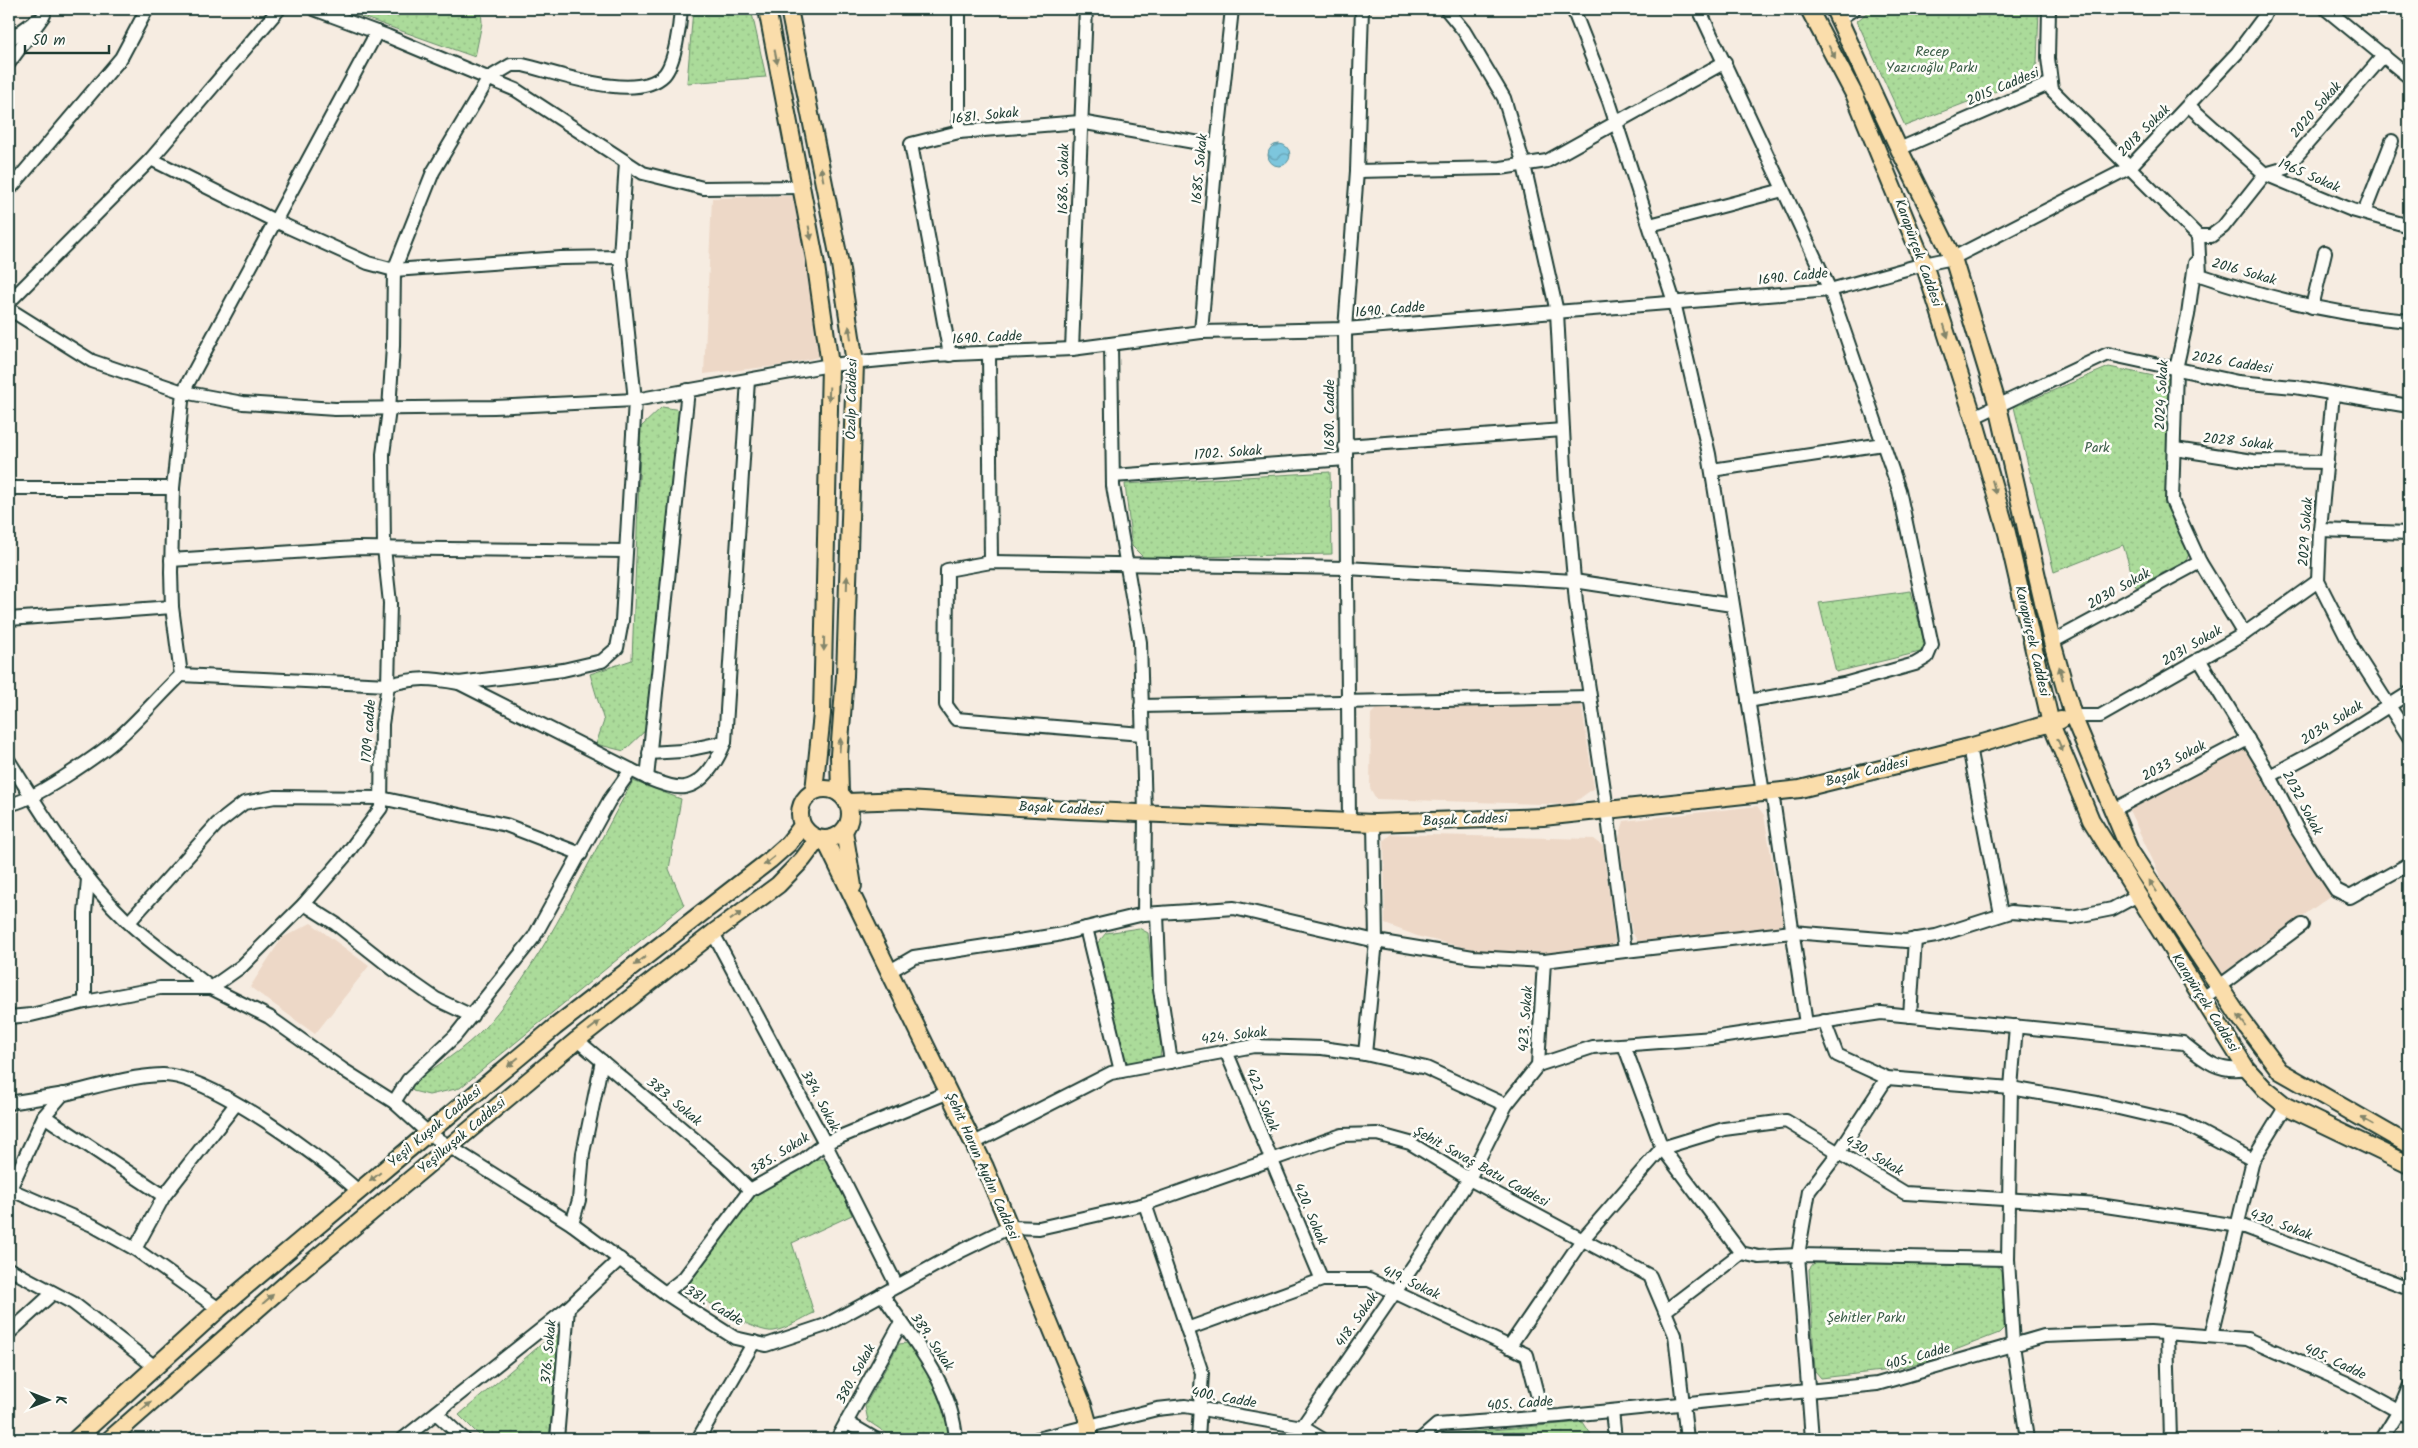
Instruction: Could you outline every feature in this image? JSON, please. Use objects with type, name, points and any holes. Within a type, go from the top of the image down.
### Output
[{"type":"main road","name":"Özalp Caddesi","points":[[767,9],[815,259],[830,365],[822,714],[814,792]]},
{"type":"main road","name":"Özalp Caddesi","points":[[789,9],[840,264],[855,363],[845,676],[839,754],[844,798]]},
{"type":"main road","name":"Karapürçek Caddesi","points":[[1809,9],[1855,96],[1924,264],[1974,417],[2006,533],[2051,724],[2091,820],[2246,1068],[2265,1089],[2286,1106],[2409,1166]]},
{"type":"main road","name":"Karapürçek Caddesi","points":[[1837,14],[1899,149],[1953,258],[1998,406],[2052,642],[2073,716],[2130,851],[2218,986],[2280,1071],[2409,1145]]},
{"type":"main road","name":"Başak Caddesi","points":[[844,798],[1374,823],[1543,817],[1800,789],[1969,747],[2073,716]]},
{"type":"main road","points":[[830,789],[844,798],[850,817],[844,831],[839,836],[821,840],[811,836],[802,826],[800,810],[807,796],[814,792],[830,789]]},
{"type":"main road","name":"Yeşil Kuşak Caddesi","points":[[76,1439],[219,1309],[358,1191],[555,1027],[775,856],[802,826]]},
{"type":"main road","name":"Şehit Harun Aydın Caddesi","points":[[844,831],[855,900]]},
{"type":"main road","name":"Şehit Harun Aydın Caddesi","points":[[821,840],[855,900],[974,1143],[1084,1405],[1089,1433]]},
{"type":"main road","name":"Yeşilkuşak Caddesi","points":[[110,1439],[295,1276],[577,1040],[713,933],[778,885],[821,840]]},
{"type":"street","points":[[9,190],[121,58],[147,9]]},
{"type":"street","points":[[9,302],[151,158],[279,9]]},
{"type":"street","points":[[314,9],[377,32],[516,90],[642,173],[703,188],[801,187]]},
{"type":"street","points":[[394,270],[433,172],[489,78],[512,65],[523,65],[606,85],[630,88],[653,84],[665,74],[674,54],[681,9]]},
{"type":"street","points":[[958,132],[959,9]]},
{"type":"street","name":"1686. Sokak","points":[[1072,349],[1086,9]]},
{"type":"street","name":"1685. Sokak","points":[[1201,332],[1217,146],[1232,9]]},
{"type":"street","name":"1680. Cadde","points":[[1348,822],[1345,329],[1358,171],[1362,50],[1361,9]]},
{"type":"street","points":[[1446,9],[1464,31],[1504,98],[1524,165],[1556,312],[1574,581],[1589,697],[1608,810],[1625,951]]},
{"type":"street","points":[[1573,9],[1616,123],[1674,302],[1712,470],[1748,701],[1768,792],[1806,1024]]},
{"type":"street","points":[[1699,9],[1830,290],[1899,490],[1922,590],[1932,645],[1927,657],[1915,664],[1844,684],[1748,701]]},
{"type":"street","points":[[1837,14],[1854,9]]},
{"type":"street","name":"2015 Caddesi","points":[[1899,149],[2051,84],[2048,58],[2050,9]]},
{"type":"street","name":"2018 Sokak","points":[[1924,264],[1953,258],[2129,168],[2237,53],[2263,18],[2267,9]]},
{"type":"street","points":[[2326,9],[2384,55],[2409,78]]},
{"type":"street","points":[[9,40],[47,12]]},
{"type":"street","points":[[9,63],[47,12]]},
{"type":"street","points":[[181,675],[172,607],[171,560],[173,488],[183,392],[377,32]]},
{"type":"street","name":"2020 Sokak","points":[[2266,174],[2286,168],[2384,55]]},
{"type":"street","points":[[1358,171],[1501,168],[1547,161],[1725,62]]},
{"type":"street","points":[[2051,84],[2052,90],[2198,236],[2211,236],[2223,227],[2266,174]]},
{"type":"street","name":"1965 Sokak","points":[[2189,106],[2266,174],[2364,213],[2409,226]]},
{"type":"street","name":"1681. Sokak","points":[[950,355],[911,144],[958,132],[1080,122],[1217,146]]},
{"type":"street","points":[[2364,213],[2392,141]]},
{"type":"street","points":[[151,158],[275,221],[368,263],[394,270],[561,258],[620,256]]},
{"type":"street","points":[[9,804],[16,804],[31,796],[115,740],[181,675],[388,685],[414,678],[429,678],[459,683],[563,670],[602,661],[616,648],[622,621],[635,400],[620,256],[626,162]]},
{"type":"street","points":[[1650,225],[1782,190]]},
{"type":"street","name":"2016 Sokak","points":[[2198,236],[2200,275],[2312,307],[2380,319],[2409,321]]},
{"type":"street","name":"2024 Sokak","points":[[2198,236],[2188,315],[2176,369],[2172,500],[2200,562],[2244,634]]},
{"type":"street","points":[[2312,307],[2325,252]]},
{"type":"street","name":"1690. Cadde","points":[[9,309],[92,360],[183,392],[243,403],[335,409],[389,410],[635,400],[830,365],[950,355],[1072,349],[1201,332],[1345,329],[1830,290],[1924,264]]},
{"type":"street","name":"1709 cadde","points":[[212,988],[242,966],[304,904],[346,855],[381,808],[382,724],[388,685],[390,603],[384,548],[383,454],[389,410],[393,346],[394,270]]},
{"type":"street","points":[[1111,344],[1113,476],[1140,642],[1145,813],[1144,914]]},
{"type":"street","points":[[989,353],[991,562]]},
{"type":"street","name":"2026 Caddesi","points":[[1974,417],[2108,354],[2238,382],[2295,387],[2409,406]]},
{"type":"street","points":[[459,683],[647,778],[664,785],[684,787],[698,782],[720,755],[725,742],[748,380]]},
{"type":"street","points":[[647,778],[688,390]]},
{"type":"street","name":"2029 Sokak","points":[[2333,394],[2320,530],[2318,581],[2351,646],[2409,737]]},
{"type":"street","name":"1702. Sokak","points":[[1113,476],[1563,430]]},
{"type":"street","points":[[1712,470],[1882,444]]},
{"type":"street","name":"2028 Sokak","points":[[2175,449],[2253,461],[2327,462]]},
{"type":"street","points":[[9,488],[173,488]]},
{"type":"street","points":[[2320,530],[2409,533]]},
{"type":"street","points":[[171,560],[384,548],[626,551]]},
{"type":"street","points":[[1142,734],[956,719],[946,705],[947,570],[991,562],[1346,568],[1574,581],[1732,605]]},
{"type":"street","name":"2030 Sokak","points":[[2052,642],[2200,562]]},
{"type":"street","name":"2031 Sokak","points":[[2073,716],[2100,716],[2244,634],[2318,581]]},
{"type":"street","points":[[9,619],[172,607]]},
{"type":"street","name":"2032 Sokak","points":[[2199,659],[2270,776],[2297,829],[2336,890],[2350,897],[2409,864]]},
{"type":"street","name":"2034 Sokak","points":[[2270,776],[2322,748],[2388,704],[2409,693]]},
{"type":"street","points":[[1141,706],[1589,697]]},
{"type":"street","name":"2033 Sokak","points":[[2113,810],[2248,739]]},
{"type":"street","points":[[649,753],[682,751],[725,742]]},
{"type":"street","points":[[1969,747],[2001,914]]},
{"type":"street","points":[[9,761],[73,860],[88,879],[129,922],[212,988]]},
{"type":"street","points":[[394,1102],[408,1080],[455,1036],[472,1016],[534,937],[609,801],[631,770]]},
{"type":"street","points":[[129,922],[217,824],[244,803],[275,797],[381,798],[506,825],[581,854]]},
{"type":"street","points":[[1364,1054],[1376,941],[1374,823]]},
{"type":"street","points":[[84,1002],[84,913],[88,879]]},
{"type":"street","points":[[890,971],[914,957],[1057,935],[1144,914],[1234,908],[1376,941],[1473,957],[1544,961],[1792,932],[1906,941],[1936,936],[2011,912],[2072,918],[2112,909],[2138,895]]},
{"type":"street","points":[[304,904],[336,924],[393,969],[436,999],[472,1016]]},
{"type":"street","points":[[1157,914],[1160,989],[1171,1062]]},
{"type":"street","points":[[2202,998],[2302,925]]},
{"type":"street","points":[[1086,928],[1121,1071]]},
{"type":"street","name":"384. Sokak","points":[[713,933],[826,1143],[897,1286]]},
{"type":"street","points":[[1910,1016],[1915,939]]},
{"type":"street","name":"423. Sokak","points":[[1469,1179],[1506,1105],[1538,1065],[1544,961]]},
{"type":"street","points":[[9,1017],[31,1015],[84,1002],[160,988],[212,988]]},
{"type":"street","name":"381. Cadde","points":[[212,988],[270,1017],[334,1064],[394,1102],[428,1133],[572,1224],[665,1293],[735,1338],[766,1345],[826,1325],[1010,1227]]},
{"type":"street","points":[[1538,1065],[1593,1047],[1713,1038],[1881,1012],[2183,1043],[2210,1064],[2233,1071],[2246,1068]]},
{"type":"street","points":[[1824,1021],[1837,1055],[1887,1078],[2011,1088],[2097,1103],[2182,1123],[2253,1160]]},
{"type":"street","points":[[2016,1026],[2011,1088],[2008,1258],[2013,1345],[2027,1439]]},
{"type":"street","name":"383. Sokak","points":[[577,1040],[725,1165],[750,1190]]},
{"type":"street","points":[[1624,1045],[1662,1148],[1742,1253],[1759,1257],[1798,1255],[2008,1258]]},
{"type":"street","name":"424. Sokak","points":[[974,1143],[1111,1073],[1254,1046],[1322,1048],[1364,1054],[1426,1068],[1506,1105]]},
{"type":"street","name":"422. Sokak","points":[[1226,1051],[1271,1161]]},
{"type":"street","points":[[572,1224],[579,1200],[583,1153],[602,1061]]},
{"type":"street","points":[[9,1103],[63,1094],[121,1081],[163,1075],[204,1086],[236,1104],[334,1169],[358,1191]]},
{"type":"street","points":[[1812,1439],[1798,1255],[1810,1191],[1839,1152],[1887,1078]]},
{"type":"street","name":"385. Sokak","points":[[665,1293],[684,1278],[750,1190],[802,1161],[826,1143],[948,1092]]},
{"type":"street","points":[[63,1094],[44,1116],[9,1190],[92,1225],[135,1249],[219,1309]]},
{"type":"street","points":[[135,1249],[164,1196],[236,1104]]},
{"type":"street","points":[[2211,1336],[2253,1160],[2286,1106]]},
{"type":"street","points":[[44,1116],[164,1196]]},
{"type":"street","name":"430. Sokak","points":[[1662,1148],[1724,1129],[1786,1121],[1905,1193],[2099,1205],[2245,1226],[2409,1288]]},
{"type":"street","name":"Şehit Savaş Batu Caddesi","points":[[1010,1227],[1039,1228],[1145,1204],[1342,1135],[1377,1134],[1410,1143],[1469,1179],[1650,1276],[1675,1335],[1687,1439]]},
{"type":"street","points":[[1509,1347],[1582,1240],[1662,1148]]},
{"type":"street","name":"420. Sokak","points":[[1271,1161],[1322,1280]]},
{"type":"street","name":"418. Sokak","points":[[1302,1427],[1395,1292],[1469,1179]]},
{"type":"street","points":[[1145,1204],[1202,1373],[1198,1408],[1198,1439]]},
{"type":"street","points":[[1665,1311],[1742,1253]]},
{"type":"street","name":"376. Sokak","points":[[557,1439],[568,1308],[620,1259]]},
{"type":"street","points":[[9,1270],[73,1303],[155,1367]]},
{"type":"street","name":"419. Sokak","points":[[1187,1329],[1322,1280],[1369,1280],[1527,1355],[1543,1418]]},
{"type":"street","points":[[9,1333],[53,1293]]},
{"type":"street","name":"389. Sokak","points":[[882,1294],[941,1384],[955,1428],[956,1439]]},
{"type":"street","points":[[403,1439],[568,1308]]},
{"type":"street","name":"380. Sokak","points":[[837,1439],[902,1323]]},
{"type":"street","points":[[2167,1334],[2170,1439]]},
{"type":"street","name":"405. Cadde","points":[[1421,1439],[1437,1425],[1543,1418],[1683,1405],[1877,1384],[2044,1336],[2167,1334],[2247,1339],[2347,1383],[2404,1414]]},
{"type":"street","points":[[698,1439],[754,1342]]},
{"type":"street","points":[[2382,1439],[2404,1414],[2409,1387]]},
{"type":"street","name":"400. Cadde","points":[[1037,1439],[1089,1433],[1157,1409],[1185,1406],[1302,1427],[1322,1439]]},
{"type":"street","points":[[1612,1411],[1615,1439]]},
{"type":"street","points":[[436,1413],[464,1439]]},
{"type":"street","points":[[846,1422],[875,1439]]},
{"type":"shaded area","points":[[793,196],[823,356],[784,365],[704,374],[712,198]]},
{"type":"shaded area","points":[[1578,702],[1582,707],[1594,788],[1571,805],[1376,799],[1370,788],[1371,714],[1379,706]]},
{"type":"shaded area","points":[[2244,747],[2290,828],[2332,895],[2219,976],[2171,899],[2129,810]]},
{"type":"shaded area","points":[[1757,806],[1764,815],[1783,923],[1775,929],[1638,942],[1632,932],[1619,838],[1624,821]]},
{"type":"shaded area","points":[[1391,834],[1594,839],[1603,846],[1615,940],[1614,945],[1610,948],[1528,957],[1481,951],[1420,937],[1385,924],[1384,840]]},
{"type":"shaded area","points":[[311,923],[369,966],[315,1034],[250,987],[282,938]]},
{"type":"green space","points":[[351,9],[481,9],[482,23],[475,57],[348,12]]},
{"type":"green space","points":[[693,9],[751,9],[766,77],[687,83]]},
{"type":"green space","name":"Recep Yazıcıoğlu Parkı","points":[[1878,9],[2039,9],[2037,63],[2028,79],[1905,126],[1857,21],[1869,11]]},
{"type":"green space","name":"Park","points":[[2109,367],[2169,379],[2167,507],[2189,554],[2186,561],[2136,587],[2123,545],[2054,572],[2014,407]]},
{"type":"green space","points":[[662,407],[681,410],[648,728],[624,751],[596,744],[604,721],[590,674],[632,660],[641,427]]},
{"type":"green space","points":[[1330,472],[1332,554],[1144,558],[1132,546],[1125,484]]},
{"type":"green space","points":[[1911,591],[1925,646],[1920,652],[1836,672],[1819,603]]},
{"type":"green space","points":[[633,781],[681,799],[669,869],[684,905],[460,1088],[429,1095],[413,1091],[410,1083],[460,1050],[486,1026],[508,999],[548,939]]},
{"type":"green space","points":[[1139,928],[1148,933],[1161,1049],[1160,1057],[1135,1065],[1129,1064],[1124,1057],[1096,945],[1106,933]]},
{"type":"green space","points":[[814,1159],[824,1159],[829,1162],[852,1215],[792,1243],[814,1313],[784,1328],[766,1331],[732,1316],[690,1291],[689,1284],[752,1197]]},
{"type":"green space","name":"Şehitler Parkı","points":[[1814,1263],[1997,1265],[2005,1276],[2004,1328],[1999,1333],[1927,1361],[1890,1370],[1821,1378],[1815,1371],[1809,1269]]},
{"type":"green space","points":[[552,1335],[560,1335],[549,1439],[483,1439],[459,1415]]},
{"type":"green space","points":[[908,1343],[936,1388],[945,1413],[949,1439],[895,1439],[868,1421],[865,1406],[899,1344]]},
{"type":"green space","points":[[1583,1422],[1594,1439],[1439,1439],[1445,1434]]},
{"type":"water","points":[[1279,144],[1287,147],[1290,155],[1287,163],[1279,166],[1271,163],[1268,155],[1271,147]]}]
